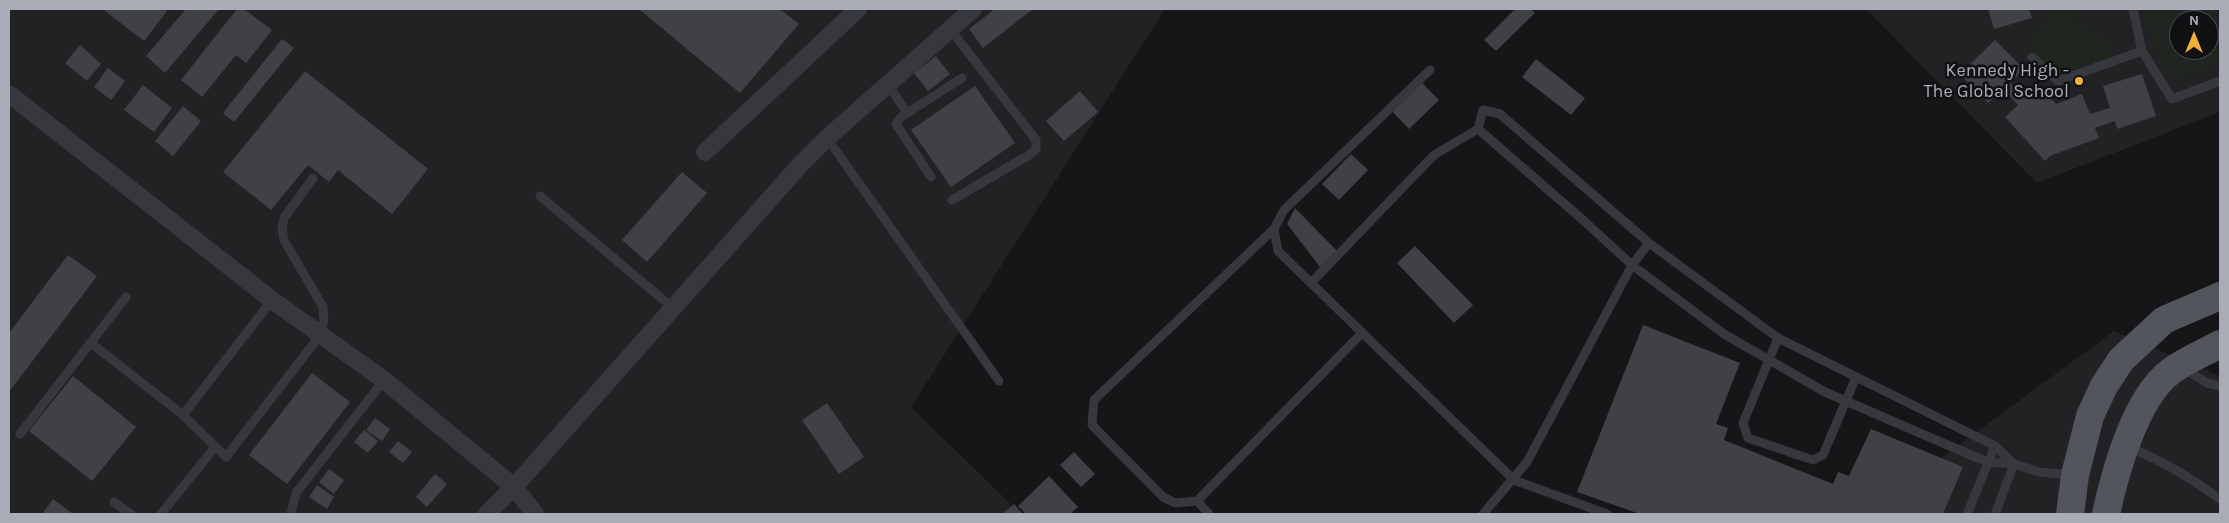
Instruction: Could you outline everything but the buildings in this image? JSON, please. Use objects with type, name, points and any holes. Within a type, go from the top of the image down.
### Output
[{"type":"main road","points":[[2086,512],[2075,475],[2090,416],[2104,386],[2121,360],[2164,320],[2220,296]]},
{"type":"main road","points":[[2086,512],[2094,465],[2110,409],[2130,375],[2162,342],[2220,310]]},
{"type":"main road","points":[[2122,458],[2116,437],[2124,413],[2154,366],[2178,348],[2220,329]]},
{"type":"main road","points":[[2086,512],[2122,458],[2138,415],[2152,393],[2168,373],[2220,344]]},
{"type":"street","points":[[705,152],[858,9]]},
{"type":"street","points":[[486,514],[514,487],[827,138],[973,9]]},
{"type":"street","points":[[9,94],[272,300],[384,380],[514,487],[534,514]]},
{"type":"lane","points":[[2133,9],[2142,51],[2172,99],[2220,81]]},
{"type":"lane","points":[[950,30],[1036,140],[1036,150],[952,200]]},
{"type":"lane","points":[[2032,57],[2058,81],[2142,51]]},
{"type":"lane","points":[[1362,332],[1197,501],[1174,503],[1163,498],[1092,425],[1094,400],[1274,229],[1284,210],[1430,70]]},
{"type":"lane","points":[[931,177],[897,127],[897,120],[962,78]]},
{"type":"lane","points":[[888,84],[907,113]]},
{"type":"lane","points":[[1311,283],[1434,155],[1478,129],[1483,110],[1500,114],[1649,243],[1778,338],[1995,446],[2014,464]]},
{"type":"lane","points":[[1478,129],[1632,265],[1724,334],[1825,392],[1987,462],[2014,464],[2039,472],[2075,475]]},
{"type":"lane","points":[[827,138],[999,381]]},
{"type":"lane","points":[[91,343],[182,415],[226,457],[321,334],[324,320],[323,307],[284,240],[282,228],[284,218],[313,178]]},
{"type":"lane","points":[[540,196],[673,308]]},
{"type":"lane","points":[[1274,229],[1278,251],[1514,480],[1607,514]]},
{"type":"lane","points":[[1483,514],[1514,480],[1527,462],[1632,265],[1649,243]]},
{"type":"lane","points":[[20,434],[126,297]]},
{"type":"lane","points":[[182,415],[272,300]]},
{"type":"lane","points":[[1778,338],[1743,423],[1748,438],[1813,460],[1823,455],[1856,377]]},
{"type":"lane","points":[[2180,366],[2207,384],[2220,386]]},
{"type":"lane","points":[[291,514],[296,493],[384,380]]},
{"type":"lane","points":[[1967,514],[1995,446]]},
{"type":"lane","points":[[161,514],[215,447]]},
{"type":"lane","points":[[2122,458],[2153,456],[2220,498]]},
{"type":"lane","points":[[1994,514],[2014,464]]},
{"type":"lane","points":[[1197,501],[1209,514]]},
{"type":"lane","points":[[114,502],[131,514]]},
{"type":"shaded area","points":[[9,9],[1165,9],[911,407],[1021,514],[9,514]]},
{"type":"shaded area","name":"Kennedy High - The Global School","points":[[1866,9],[2220,9],[2220,112],[2037,183]]},
{"type":"shaded area","points":[[2051,9],[2069,9],[2073,13],[2092,66],[2057,76],[2029,51],[2027,46],[2047,20]]},
{"type":"shaded area","points":[[2146,9],[2214,9],[2169,10],[2169,60],[2219,60],[2219,41],[2220,61],[2186,76],[2179,77],[2166,74],[2143,16]]},
{"type":"shaded area","points":[[2079,20],[2109,42],[2111,56],[2094,65]]},
{"type":"shaded area","points":[[2114,331],[2220,376],[2220,514],[1865,514]]},
{"type":"place","name":"Kennedy High - The Global School","points":[[2079,81]]}]
